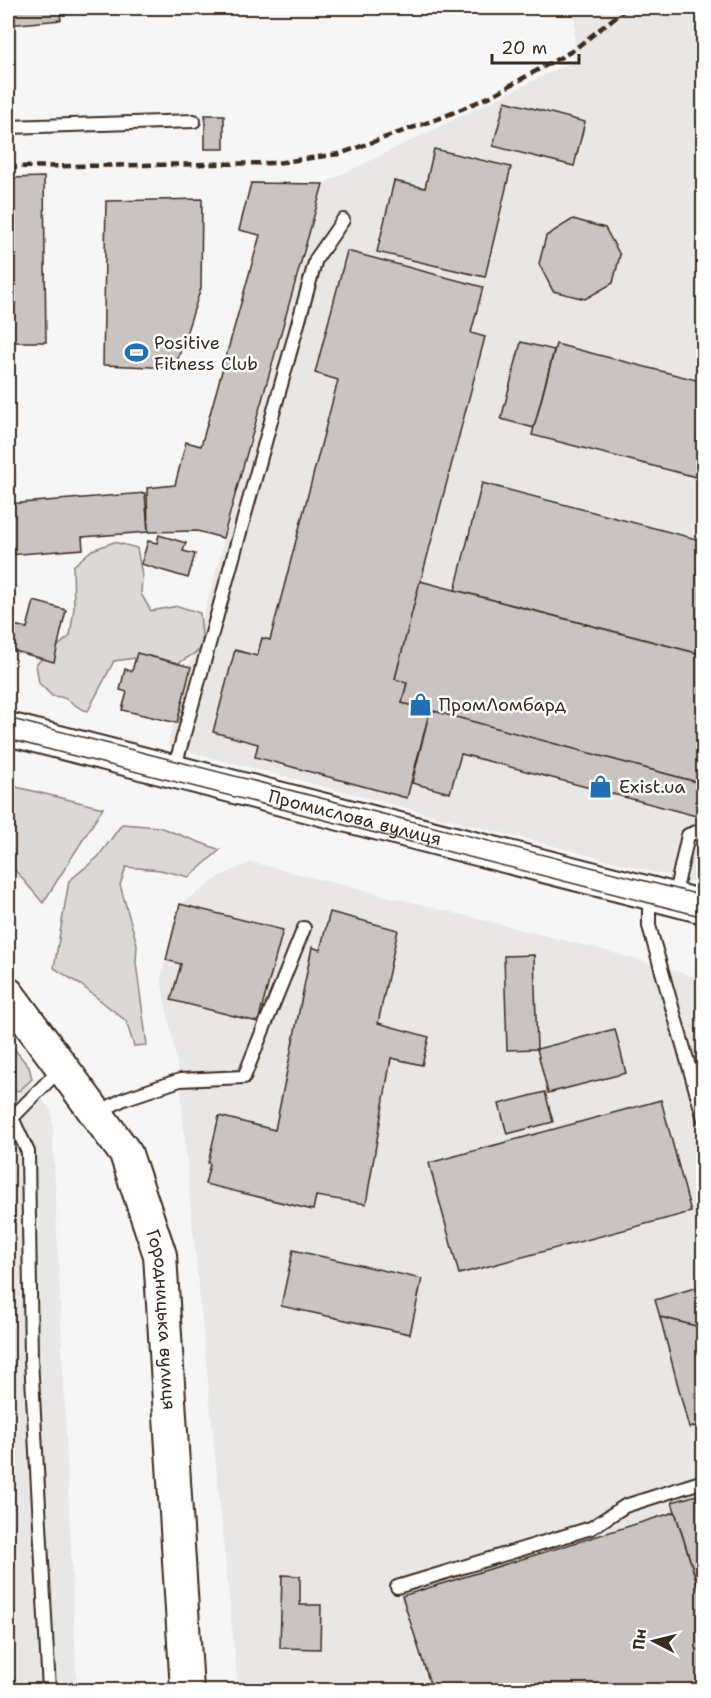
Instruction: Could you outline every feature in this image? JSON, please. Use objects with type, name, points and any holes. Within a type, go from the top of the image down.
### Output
[{"type":"street","name":"Промислова вулиця","points":[[8,729],[676,899]]},
{"type":"street","name":"Городницька вулиця","points":[[11,1006],[62,1067],[126,1155],[160,1255],[188,1690]]},
{"type":"lane","points":[[8,127],[194,120]]},
{"type":"lane","points":[[174,770],[316,259],[343,220]]},
{"type":"lane","points":[[704,830],[688,835],[676,899],[649,926],[704,1119]]},
{"type":"lane","points":[[96,1114],[124,1099],[180,1080],[244,1077],[304,928]]},
{"type":"lane","points":[[49,1690],[32,1359],[28,1152],[10,1118],[62,1067]]},
{"type":"lane","points":[[397,1587],[591,1528],[625,1506],[704,1481]]},
{"type":"shaded area","points":[[575,8],[703,8],[703,885],[167,746],[324,183],[574,61]]},
{"type":"shaded area","points":[[114,542],[137,548],[142,575],[141,594],[151,611],[178,606],[200,613],[203,648],[179,663],[150,656],[114,661],[88,711],[64,698],[52,696],[39,683],[36,664],[70,636],[74,608],[73,566],[92,550]]},
{"type":"shaded area","points":[[8,785],[103,808],[43,903],[8,862]]},
{"type":"shaded area","points":[[122,824],[159,827],[220,850],[189,877],[160,870],[126,867],[120,885],[137,944],[136,963],[147,1045],[134,1046],[126,1021],[81,985],[54,968],[69,881],[98,857]]},
{"type":"shaded area","points":[[251,862],[607,951],[703,979],[703,1690],[238,1690],[180,1080],[161,979],[180,904],[221,876]]},
{"type":"shaded area","points":[[8,1041],[29,1067],[32,1079],[20,1090],[8,1093],[9,1069]]},
{"type":"shaded area","points":[[8,1051],[52,1112],[77,1690],[8,1690]]},
{"type":"building","points":[[8,8],[59,8],[61,20],[8,25]]},
{"type":"building","points":[[505,101],[585,122],[574,166],[493,146]]},
{"type":"building","points":[[205,115],[224,115],[224,149],[205,149]]},
{"type":"building","points":[[434,149],[511,167],[485,277],[377,252],[394,181],[425,188]]},
{"type":"building","points":[[44,177],[46,342],[8,342],[8,178]]},
{"type":"building","points":[[251,183],[323,184],[223,538],[197,531],[148,532],[147,488],[175,485],[186,442],[201,446],[260,235],[239,230]]},
{"type":"building","points":[[202,199],[201,288],[175,368],[103,365],[106,201]]},
{"type":"building","points":[[573,219],[605,228],[620,255],[613,283],[585,299],[553,291],[539,264],[546,236]]},
{"type":"building","points":[[347,251],[483,287],[471,333],[485,337],[395,679],[407,683],[402,703],[430,710],[407,798],[255,757],[258,744],[213,732],[235,650],[257,656],[262,638],[270,640],[338,380],[315,373]]},
{"type":"building","points":[[521,342],[554,350],[534,428],[501,419]]},
{"type":"building","points":[[556,344],[704,382],[704,479],[532,435]]},
{"type":"building","points":[[482,483],[704,541],[704,655],[455,590]]},
{"type":"building","points":[[145,493],[148,532],[82,537],[83,549],[8,555],[8,504]]},
{"type":"building","points":[[159,535],[186,543],[183,551],[195,554],[188,578],[141,564],[148,541],[157,543]]},
{"type":"building","points":[[420,581],[704,655],[704,784],[402,703],[407,683],[395,679]]},
{"type":"building","points":[[34,601],[66,610],[54,662],[8,649],[13,625],[27,628]]},
{"type":"building","points":[[137,653],[191,667],[177,723],[122,710],[127,692],[120,690],[125,669],[132,671]]},
{"type":"building","points":[[430,710],[704,784],[704,818],[461,754],[450,793],[412,783]]},
{"type":"building","points":[[180,904],[283,930],[258,1022],[171,1000],[181,964],[166,960]]},
{"type":"building","points":[[330,912],[398,930],[378,1023],[429,1037],[422,1065],[391,1058],[366,1204],[316,1196],[313,1210],[205,1184],[219,1116],[275,1130],[312,947],[320,950]]},
{"type":"building","points":[[534,955],[537,1049],[507,1050],[504,956]]},
{"type":"building","points":[[615,1029],[626,1073],[548,1093],[537,1049]]},
{"type":"building","points":[[545,1092],[553,1122],[507,1134],[499,1104]]},
{"type":"building","points":[[661,1100],[691,1212],[459,1274],[429,1163]]},
{"type":"building","points":[[293,1250],[422,1279],[410,1334],[281,1306]]},
{"type":"building","points":[[704,1285],[704,1328],[660,1317],[655,1300]]},
{"type":"building","points":[[660,1317],[704,1328],[704,1424],[689,1428]]},
{"type":"building","points":[[704,1493],[704,1605],[672,1502]]},
{"type":"building","points":[[675,1512],[704,1605],[704,1690],[432,1690],[402,1596]]},
{"type":"building","points":[[282,1575],[300,1576],[300,1605],[321,1605],[320,1649],[280,1648]]},
{"type":"tram line","points":[[8,718],[704,896]]},
{"type":"tram line","points":[[8,739],[704,917]]},
{"type":"railway","points":[[8,167],[276,163],[339,154],[443,117],[491,96],[572,51],[627,8]]},
{"type":"place","name":"Positive Fitness Club","points":[[136,353]]},
{"type":"place","name":"ПромЛомбард","points":[[421,705]]},
{"type":"place","name":"Exist.ua","points":[[601,787]]}]
